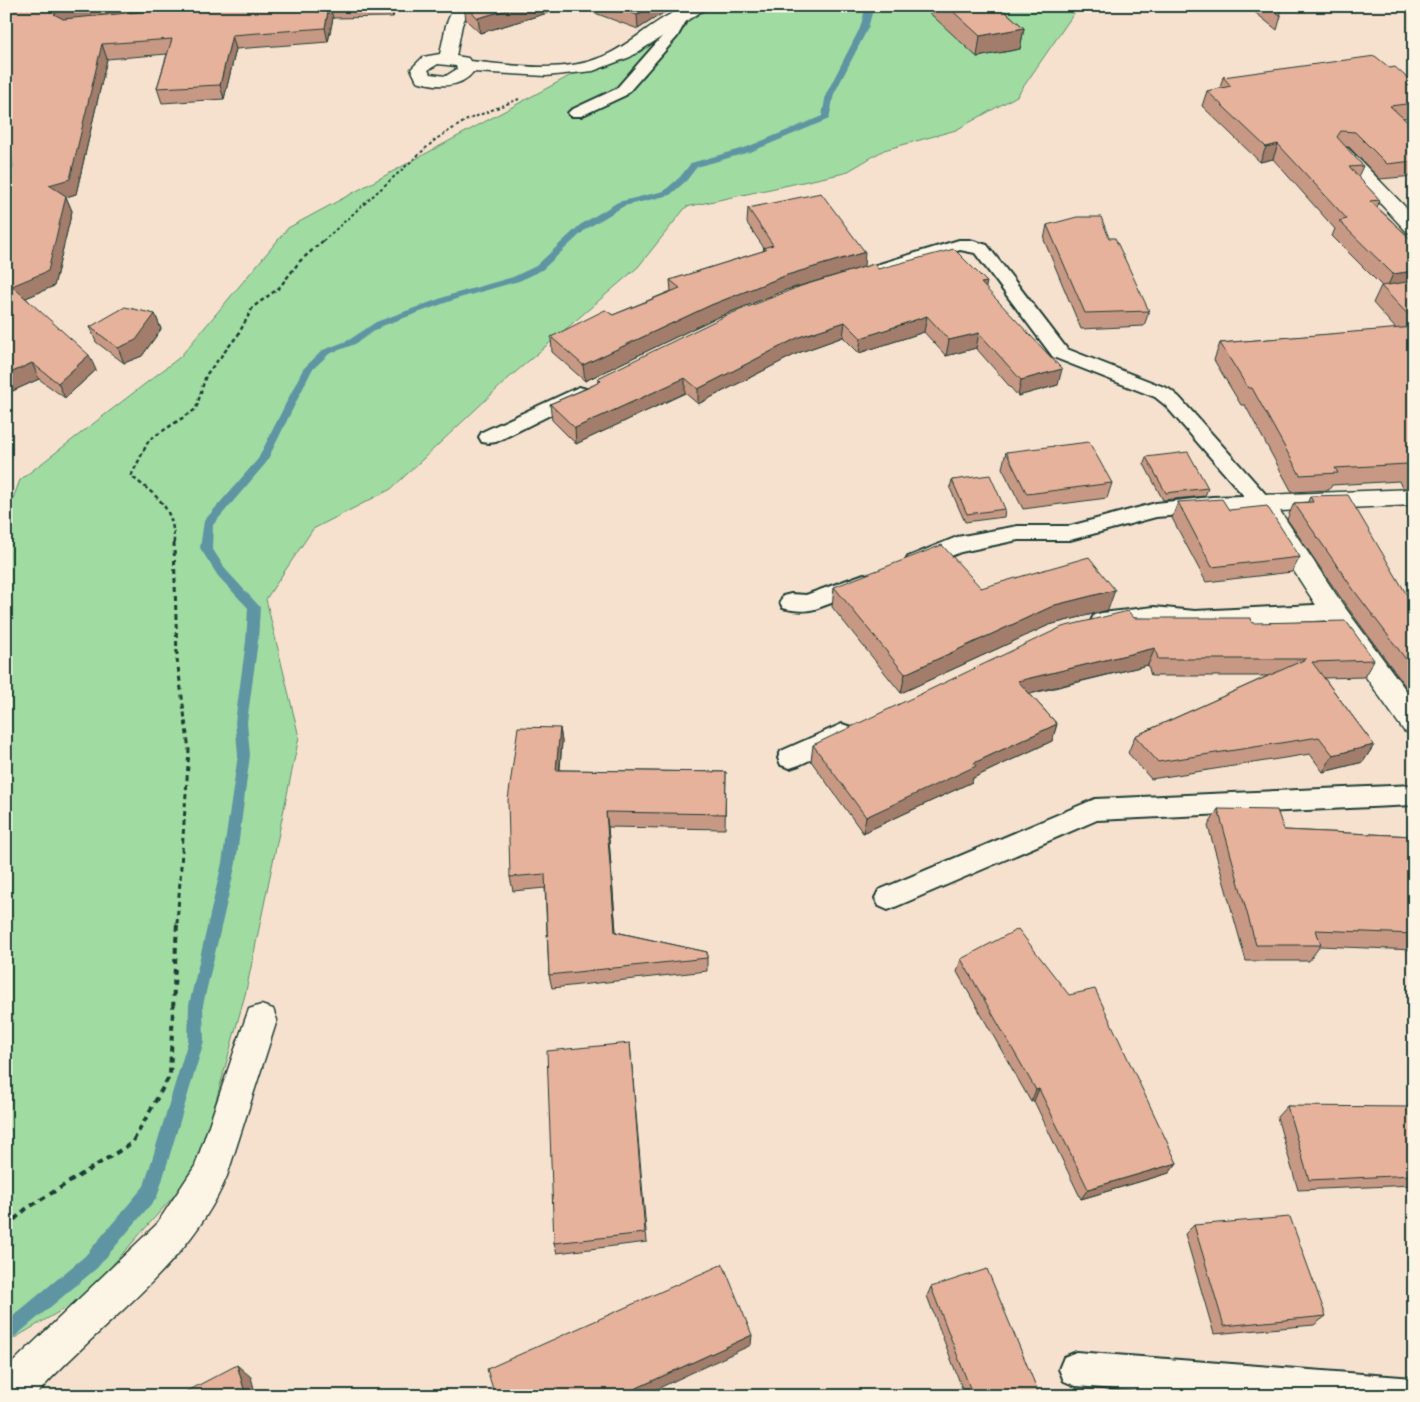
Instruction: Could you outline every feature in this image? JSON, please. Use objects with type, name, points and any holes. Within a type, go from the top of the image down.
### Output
[{"type":"street","points":[[447,58],[454,26],[462,6]]},
{"type":"street","points":[[466,66],[463,74],[448,80],[430,80],[419,73],[419,69],[429,61],[447,58],[462,62],[466,66],[515,70],[571,69],[606,62],[624,53],[683,14],[702,6]]},
{"type":"street","points":[[1342,152],[1414,228]]},
{"type":"street","points":[[1262,502],[1414,497]]},
{"type":"street","points":[[1262,502],[1334,612],[1414,723]]},
{"type":"street","points":[[13,1396],[22,1380],[169,1238],[209,1176],[261,1020]]},
{"type":"lane","points":[[576,113],[621,92],[672,34],[683,14]]},
{"type":"lane","points":[[6,150],[10,183],[6,185]]},
{"type":"lane","points":[[840,282],[959,246],[970,245],[981,249],[1060,353],[1162,393],[1172,401],[1262,502]]},
{"type":"lane","points":[[489,437],[595,386]]},
{"type":"lane","points":[[790,602],[807,603],[957,545],[1018,533],[1070,533],[1156,510],[1212,504],[1262,502]]},
{"type":"lane","points":[[1085,626],[1111,619],[1154,615],[1195,619],[1334,612]]},
{"type":"lane","points":[[790,758],[861,725]]},
{"type":"lane","points":[[888,898],[1095,810],[1414,795]]},
{"type":"lane","points":[[1076,1368],[1414,1395]]},
{"type":"path","points":[[6,1227],[26,1209],[132,1143],[170,1075],[178,899],[189,750],[177,659],[174,525],[162,500],[131,476],[149,440],[196,409],[206,375],[238,335],[253,306],[279,288],[300,261],[436,139],[467,120],[524,97]]},
{"type":"green space","points":[[699,6],[1079,6],[1017,96],[956,130],[884,150],[845,173],[686,207],[638,267],[510,377],[391,489],[313,529],[266,599],[299,737],[246,991],[197,1170],[84,1297],[6,1343],[6,517],[20,480],[180,357],[288,228]]},
{"type":"building","points":[[6,6],[72,6],[63,7],[54,14],[63,19],[203,6],[329,6],[325,28],[232,35],[220,85],[157,88],[172,39],[102,44],[70,179],[49,185],[66,196],[48,271],[12,286],[89,355],[58,383],[32,363],[6,375],[6,174],[10,173],[13,168],[10,134],[6,132]]},
{"type":"building","points":[[465,6],[521,6],[478,18]]},
{"type":"building","points":[[613,6],[651,6],[637,15]]},
{"type":"building","points":[[947,6],[999,6],[1024,28],[980,36]]},
{"type":"building","points":[[1269,6],[1279,6],[1281,16]]},
{"type":"building","points":[[1375,56],[1390,68],[1395,67],[1414,84],[1414,103],[1390,106],[1414,128],[1414,161],[1387,164],[1355,132],[1341,131],[1337,137],[1363,166],[1349,167],[1380,200],[1370,201],[1414,242],[1414,271],[1393,274],[1339,221],[1347,219],[1278,144],[1266,147],[1207,91],[1231,86],[1223,77]]},
{"type":"building","points":[[821,193],[865,252],[787,275],[711,305],[583,365],[551,337],[605,310],[613,315],[680,288],[670,280],[766,250],[763,248],[773,245],[748,208]]},
{"type":"building","points":[[1077,217],[1101,217],[1109,238],[1115,238],[1149,311],[1085,313],[1047,225]]},
{"type":"building","points":[[954,249],[987,282],[981,283],[1062,369],[1021,380],[979,333],[949,340],[927,316],[861,338],[845,322],[799,337],[698,389],[685,378],[575,428],[550,404],[590,387],[601,381],[598,378],[725,316],[801,286],[874,264],[878,269]]},
{"type":"building","points":[[1414,281],[1414,321],[1381,286]]},
{"type":"building","points":[[125,307],[155,314],[136,340],[118,348],[90,327]]},
{"type":"building","points":[[1414,327],[1414,470],[1411,470],[1408,464],[1335,468],[1338,473],[1300,475],[1252,388],[1248,388],[1220,343]]},
{"type":"building","points":[[1089,442],[1112,483],[1027,494],[1006,452]]},
{"type":"building","points":[[1188,452],[1208,488],[1166,493],[1146,457]]},
{"type":"building","points":[[990,475],[1005,509],[967,514],[952,480]]},
{"type":"building","points":[[1348,495],[1414,607],[1414,670],[1353,589],[1294,503],[1313,502],[1310,496]]},
{"type":"building","points":[[1222,499],[1229,510],[1267,506],[1300,557],[1212,567],[1178,502]]},
{"type":"building","points":[[942,545],[981,588],[1089,557],[1115,590],[1055,605],[905,674],[834,587]]},
{"type":"building","points":[[1128,611],[1134,618],[1251,618],[1252,623],[1346,621],[1374,660],[1312,662],[1374,745],[1333,755],[1319,737],[1158,762],[1135,736],[1306,659],[1158,659],[1155,648],[1018,681],[1057,724],[974,763],[976,766],[866,817],[813,745],[1062,627]]},
{"type":"building","points":[[518,727],[560,728],[556,770],[726,772],[725,814],[606,812],[615,932],[707,952],[707,958],[549,975],[545,874],[510,877],[508,800]]},
{"type":"building","points":[[1218,809],[1277,810],[1284,830],[1414,836],[1414,934],[1316,930],[1321,945],[1256,945]]},
{"type":"building","points":[[1018,929],[1069,995],[1095,989],[1177,1163],[1088,1189],[1039,1089],[1036,1090],[961,959]]},
{"type":"building","points":[[630,1043],[645,1233],[554,1243],[547,1051]]},
{"type":"building","points":[[1287,1106],[1412,1107],[1414,1114],[1414,1175],[1309,1180]]},
{"type":"building","points":[[1290,1217],[1326,1316],[1224,1326],[1194,1225]]},
{"type":"building","points":[[723,1264],[752,1335],[626,1393],[627,1396],[495,1396],[487,1369]]},
{"type":"building","points":[[987,1269],[1040,1396],[973,1396],[931,1287]]},
{"type":"building","points":[[237,1365],[246,1396],[178,1396]]},
{"type":"waterway","points":[[6,1333],[91,1262],[151,1191],[196,1041],[196,1005],[229,863],[244,755],[241,722],[252,641],[254,607],[222,573],[206,548],[208,524],[262,461],[308,369],[326,352],[352,342],[379,324],[453,297],[516,279],[539,268],[583,227],[621,204],[667,193],[683,179],[694,165],[750,149],[826,117],[830,94],[864,28],[870,6]]}]
